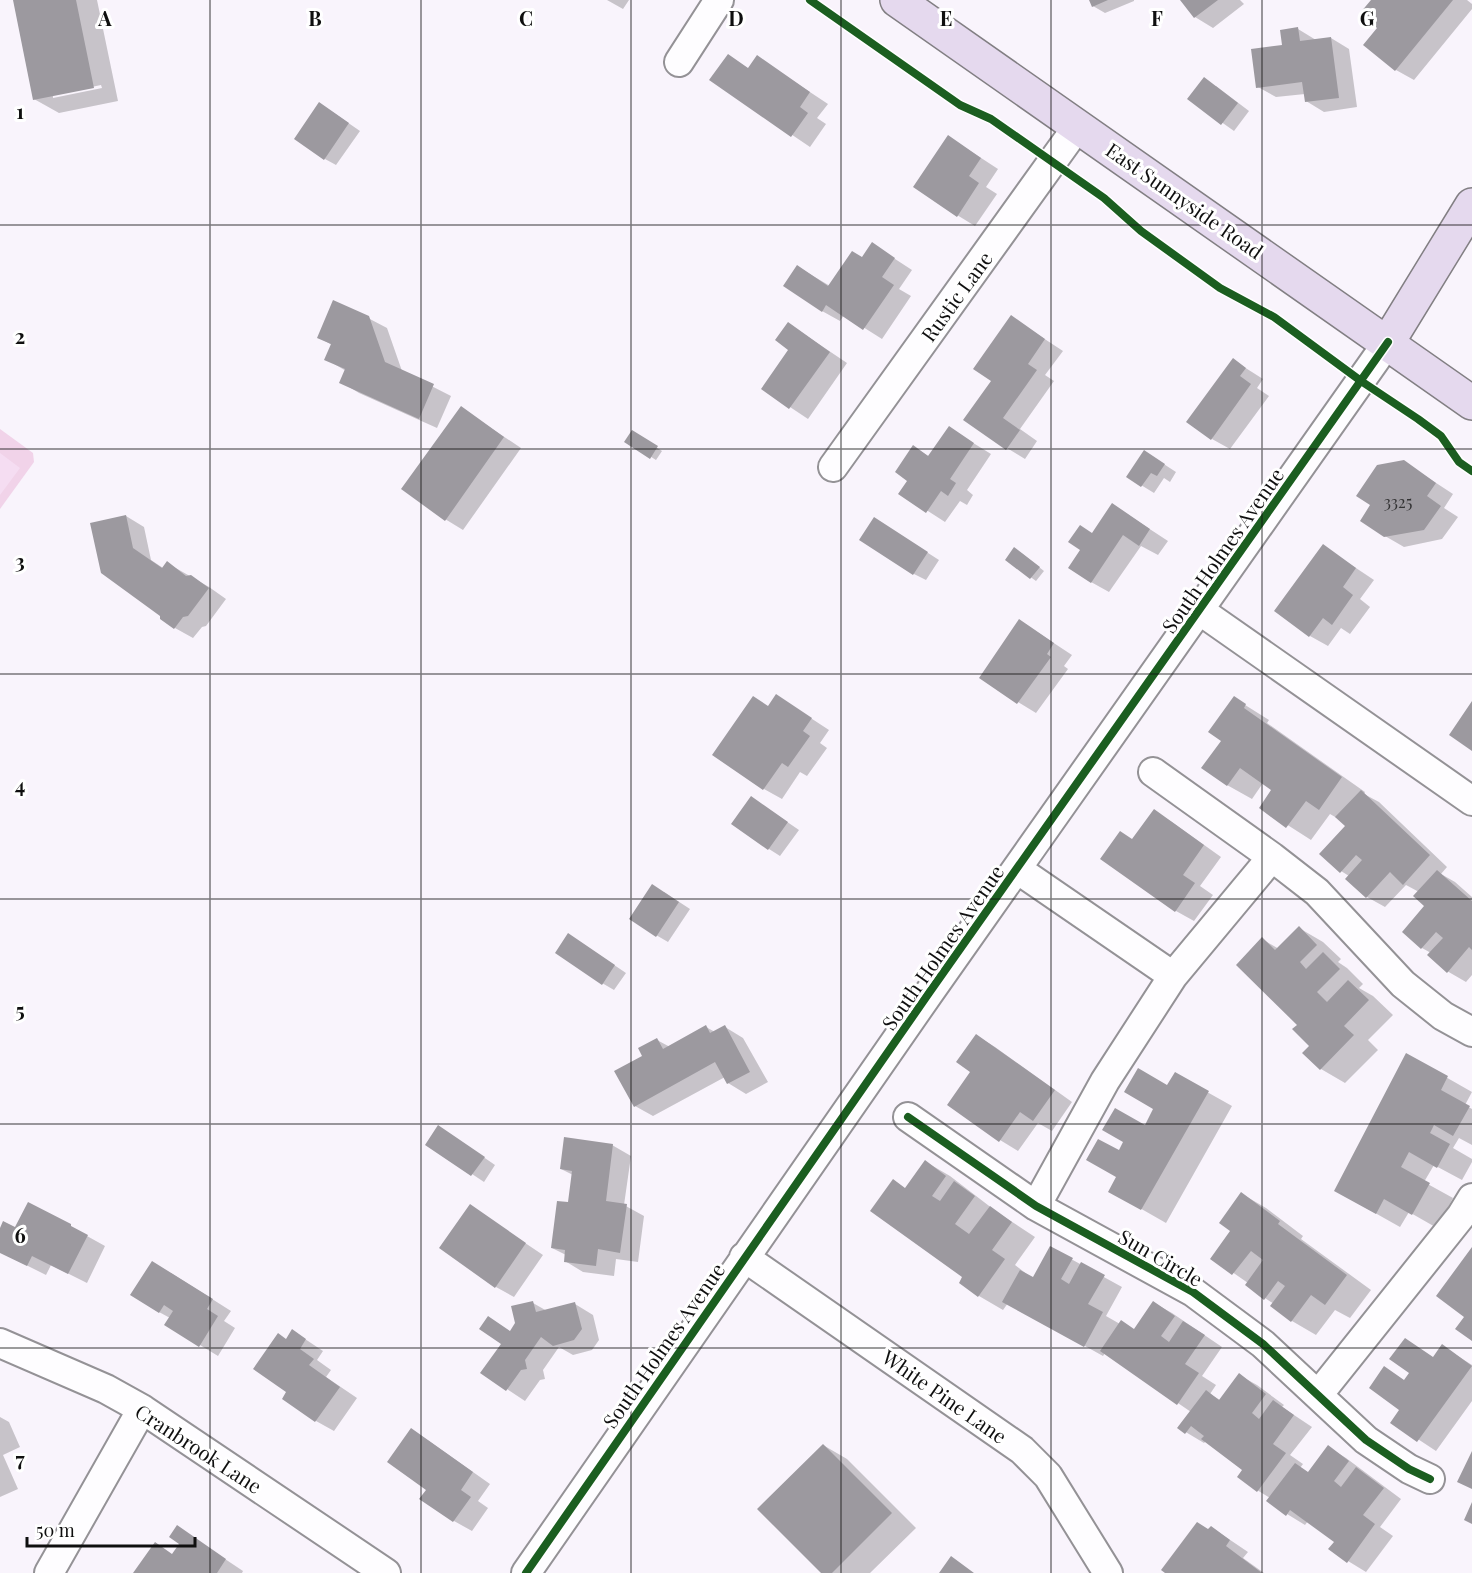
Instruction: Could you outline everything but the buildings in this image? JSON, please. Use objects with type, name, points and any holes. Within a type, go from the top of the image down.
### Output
[{"type":"main road","name":"East Sunnyside Road","points":[[897,0],[1472,403]]},
{"type":"main road","name":"South Holmes Avenue","points":[[1388,342],[1472,205]]},
{"type":"street","points":[[680,62],[718,0]]},
{"type":"street","name":"Rustic Lane","points":[[833,467],[1078,126]]},
{"type":"street","name":"South Holmes Avenue","points":[[526,1573],[744,1257],[1388,342]]},
{"type":"street","points":[[1199,610],[1472,801]]},
{"type":"street","points":[[1153,772],[1317,892],[1354,935],[1403,984],[1443,1016],[1472,1032]]},
{"type":"street","points":[[1036,1206],[1105,1081],[1173,976],[1272,857]]},
{"type":"street","points":[[1017,869],[1173,976]]},
{"type":"street","name":"Sun Circle","points":[[908,1117],[1036,1206],[1193,1292],[1263,1344],[1366,1440],[1430,1479]]},
{"type":"street","points":[[1318,1395],[1461,1216],[1472,1198]]},
{"type":"street","name":"White Pine Lane","points":[[744,1257],[1022,1450],[1048,1476],[1108,1573]]},
{"type":"street","name":"Cranbrook Lane","points":[[0,1343],[106,1389],[142,1409],[386,1573]]},
{"type":"street","points":[[49,1573],[142,1409]]},
{"type":"shaded area","points":[[0,429],[33,453],[34,462],[0,509]]},
{"type":"shaded area","points":[[0,453],[20,468],[0,495]]},
{"type":"cycle path","points":[[810,0],[960,105],[991,119],[1104,198],[1141,231],[1220,288],[1274,317],[1361,381],[1418,419],[1441,436],[1459,462],[1472,471]]},
{"type":"cycle path","points":[[526,1573],[929,993],[1388,342]]},
{"type":"cycle path","points":[[908,1117],[1036,1206],[1193,1292],[1263,1344],[1366,1440],[1409,1469],[1430,1479]]}]
